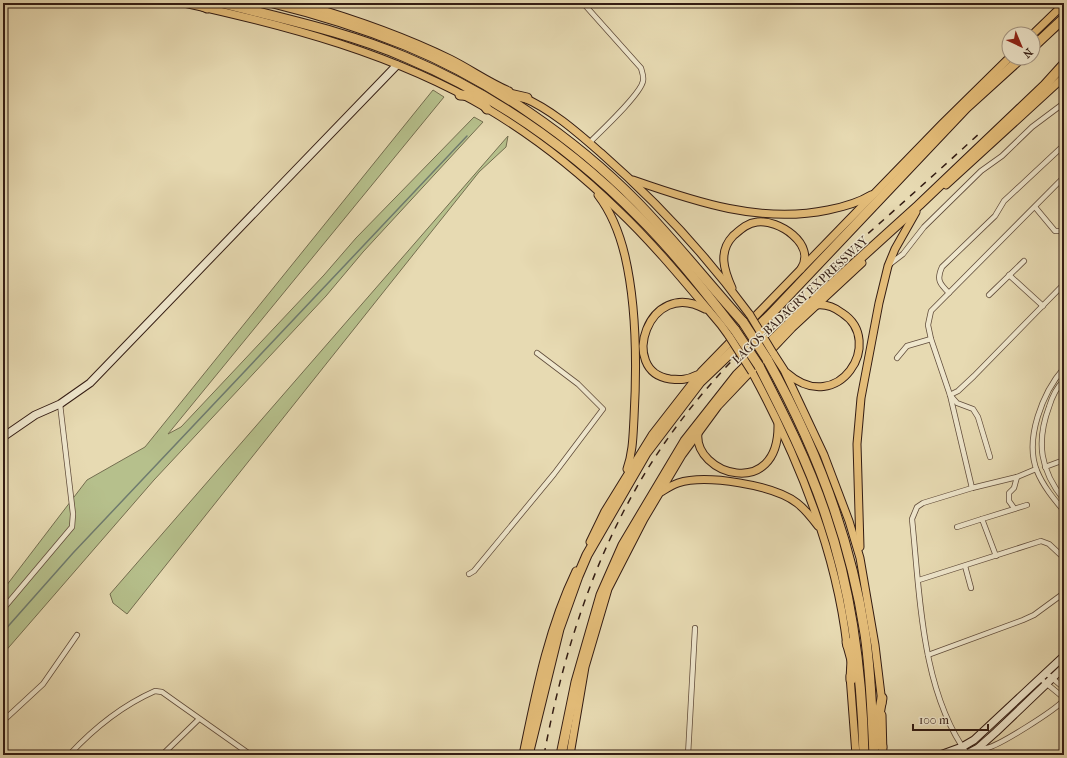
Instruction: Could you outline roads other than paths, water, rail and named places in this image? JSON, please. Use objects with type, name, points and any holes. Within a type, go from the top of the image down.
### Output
[{"type":"highway","points":[[196,3],[207,8]]},
{"type":"highway","points":[[222,3],[351,37],[405,57],[467,87],[485,101],[542,133],[596,178],[639,217],[671,251],[732,333],[756,369],[788,423],[826,516],[843,578],[854,679]]},
{"type":"highway","points":[[273,3],[349,24],[392,40],[423,53],[490,87],[511,96],[526,98]]},
{"type":"highway","points":[[1041,40],[1064,18]]},
{"type":"highway","name":"LAGOS-BADAGRY EXPRESSWAY","points":[[561,755],[581,663],[601,595],[610,572],[648,500],[685,441],[701,419],[737,375],[802,311],[919,205],[1045,85],[1064,64]]},
{"type":"highway","name":"LAGOS-BADAGRY EXPRESSWAY","points":[[528,755],[559,629],[578,576],[591,548],[646,453],[700,382],[769,316],[966,108],[1012,66]]},
{"type":"highway","points":[[485,101],[490,87]]},
{"type":"highway","points":[[490,87],[554,130],[580,150],[636,201],[674,242],[770,356],[835,507],[847,546],[861,610],[868,656],[870,699],[878,751]]},
{"type":"highway","points":[[460,95],[485,101]]},
{"type":"highway","points":[[511,96],[521,109]]},
{"type":"highway","points":[[851,641],[854,679],[864,755]]},
{"type":"highway","points":[[878,751],[877,725],[882,698]]},
{"type":"highway","points":[[870,699],[877,725]]},
{"type":"main road","points":[[184,3],[346,46],[397,65],[460,95],[485,101],[588,184],[636,228],[710,312],[732,333]]},
{"type":"main road","points":[[299,3],[372,25],[403,38],[451,60],[490,87],[526,98],[557,118],[589,142],[672,219],[750,315],[770,356],[784,370],[803,385],[825,387],[833,385],[843,378],[851,369],[858,357],[858,339],[852,323],[845,314],[826,304],[817,305]]},
{"type":"main road","points":[[1041,26],[1064,4]]},
{"type":"main road","name":"LAGOS-BADAGRY EXPRESSWAY","points":[[523,755],[540,672],[565,594],[605,511],[652,435],[701,372],[1001,66]]},
{"type":"main road","name":"LAGOS-BADAGRY EXPRESSWAY","points":[[570,755],[585,668],[608,589],[644,519],[682,455],[698,433],[718,406],[792,328],[916,212],[1064,78]]},
{"type":"main road","points":[[630,179],[696,202],[744,212],[784,214],[816,212],[853,204],[882,186]]},
{"type":"main road","points":[[588,184],[599,196],[613,220],[625,254],[631,293],[635,367],[632,451],[627,468],[618,488]]},
{"type":"main road","points":[[878,751],[882,698],[875,645],[860,558],[857,444],[865,374],[888,266],[898,244],[916,212]]},
{"type":"main road","points":[[735,295],[725,273],[723,261],[724,252],[728,242],[742,227],[756,222],[771,223],[782,227],[798,241],[804,254],[803,266],[797,275]]},
{"type":"main road","points":[[701,372],[683,380],[663,378],[651,369],[644,358],[644,334],[650,320],[658,312],[669,306],[681,303],[691,304],[710,312]]},
{"type":"main road","points":[[756,369],[806,486],[824,537],[851,641]]},
{"type":"main road","points":[[784,370],[830,471],[860,558]]},
{"type":"main road","points":[[698,433],[703,451],[711,461],[727,472],[745,474],[764,465],[771,457],[778,439],[778,423]]},
{"type":"main road","points":[[660,493],[678,483],[705,480],[766,488],[797,503],[809,514],[824,537]]},
{"type":"main road","points":[[854,679],[856,755]]},
{"type":"street","points":[[583,3],[641,68],[644,80],[642,85],[626,105],[609,124],[589,142]]},
{"type":"street","points":[[3,437],[35,415],[60,404],[90,383],[397,65]]},
{"type":"street","points":[[888,266],[903,254],[924,227],[981,171],[1002,156],[1032,127],[1064,103]]},
{"type":"street","points":[[949,293],[938,281],[938,276],[942,268],[995,216],[1004,201],[1064,145]]},
{"type":"street","points":[[1059,151],[1064,155]]},
{"type":"street","points":[[972,488],[950,395],[931,339],[928,325],[932,310],[1064,177]]},
{"type":"street","points":[[1034,207],[1055,231],[1061,232],[1064,228]]},
{"type":"street","points":[[989,295],[1024,261]]},
{"type":"street","points":[[1009,275],[1043,306]]},
{"type":"street","points":[[950,395],[958,391],[1064,284]]},
{"type":"street","points":[[897,358],[907,346],[931,339]]},
{"type":"street","points":[[469,574],[474,571],[549,480],[603,409],[578,384],[536,353]]},
{"type":"street","points":[[1064,368],[1054,379],[1046,392],[1038,416],[1034,436],[1036,469],[1048,491],[1064,511]]},
{"type":"street","points":[[1064,380],[1053,396],[1041,437],[1042,456],[1045,466],[1055,487],[1064,500]]},
{"type":"street","points":[[950,395],[957,403],[973,409],[978,417],[990,457]]},
{"type":"street","points":[[3,609],[72,527],[72,514],[60,404]]},
{"type":"street","points":[[1045,466],[1064,460]]},
{"type":"street","points":[[1036,469],[1017,477],[972,488],[923,503],[914,512],[912,519],[928,655],[935,685],[952,732],[966,755],[978,748],[1064,667]]},
{"type":"street","points":[[1014,508],[1009,501],[1009,493],[1014,488],[1017,477]]},
{"type":"street","points":[[957,527],[1027,505]]},
{"type":"street","points":[[982,519],[996,556]]},
{"type":"street","points":[[918,580],[1041,541],[1049,544],[1064,558]]},
{"type":"street","points":[[965,566],[971,588]]},
{"type":"street","points":[[928,655],[1034,615],[1064,593]]},
{"type":"street","points":[[688,755],[695,628]]},
{"type":"street","points":[[3,721],[43,684],[77,635]]},
{"type":"street","points":[[940,755],[962,747],[974,740],[1064,656]]},
{"type":"street","points":[[1043,676],[1052,678],[1064,688]]},
{"type":"street","points":[[978,748],[983,749],[992,746],[1030,724],[1064,699],[1047,684],[1043,676]]},
{"type":"street","points":[[69,755],[102,723],[116,712],[155,691],[162,692],[251,755]]},
{"type":"street","points":[[162,755],[199,719]]},
{"type":"waterway","points":[[3,632],[73,553],[467,136]]},
{"type":"railway","points":[[544,755],[565,664],[578,619],[594,576],[613,533],[634,492],[658,452],[703,393],[739,353],[818,278],[981,132]]}]
